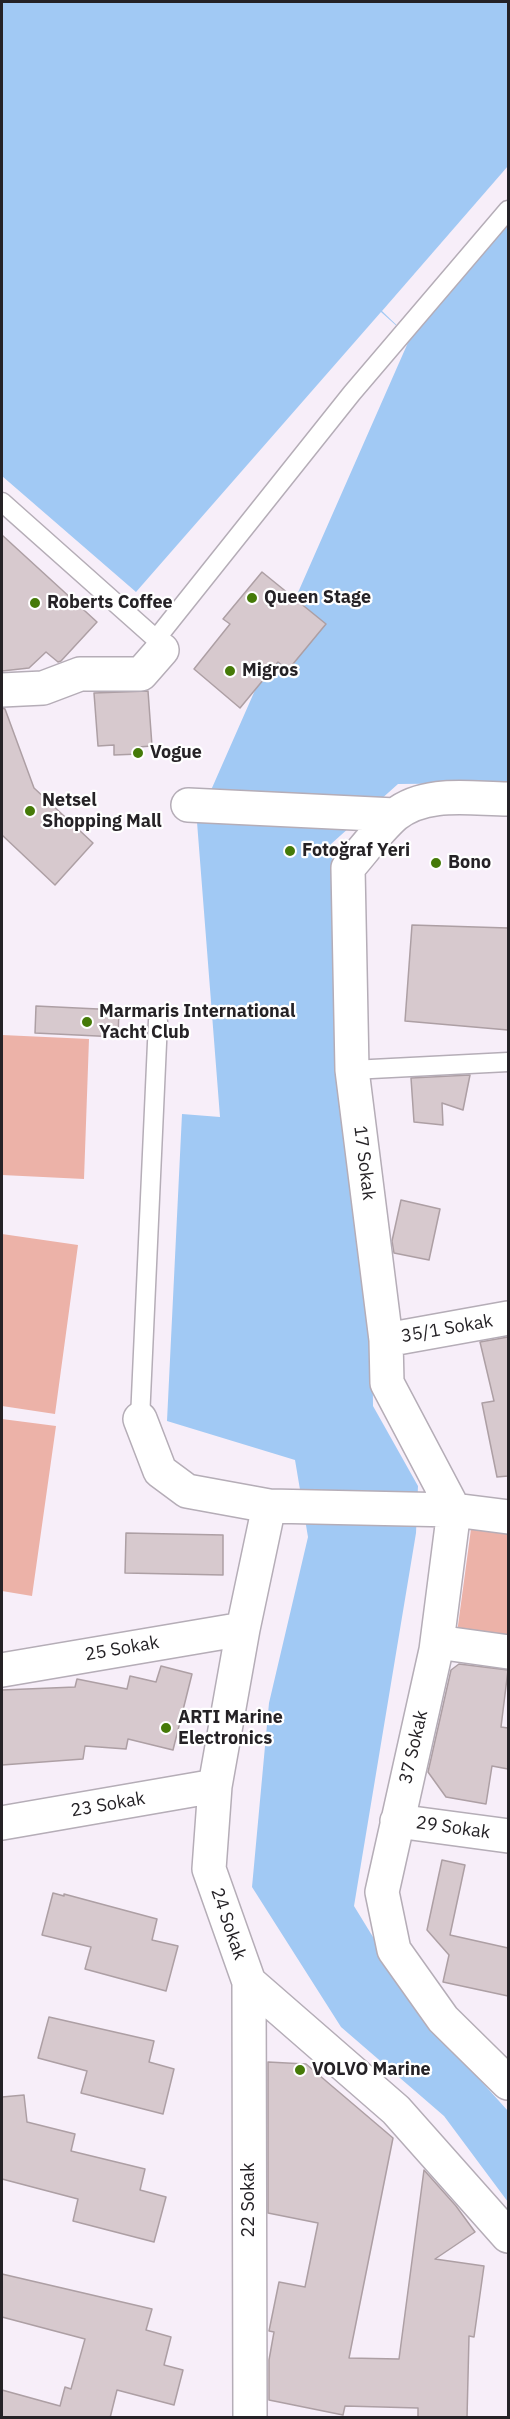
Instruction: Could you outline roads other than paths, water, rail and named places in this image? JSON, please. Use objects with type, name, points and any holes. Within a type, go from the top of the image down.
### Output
[{"type":"street","points":[[2,690],[44,688],[80,674],[141,674],[162,650]]},
{"type":"street","points":[[188,805],[395,815],[413,804],[434,799],[508,799]]},
{"type":"street","name":"17 Sokak","points":[[395,815],[348,868],[352,1070],[386,1340],[387,1383],[441,1510]]},
{"type":"street","name":"35/1 Sokak","points":[[386,1340],[508,1318]]},
{"type":"street","points":[[140,1419],[159,1471],[188,1491],[276,1506],[441,1510],[508,1517]]},
{"type":"street","name":"24 Sokak","points":[[276,1506],[243,1629],[214,1786],[209,1869],[249,1982],[396,2109],[508,2236]]},
{"type":"street","name":"37 Sokak","points":[[441,1510],[437,1642],[382,1892],[394,1950],[443,2019],[508,2083]]},
{"type":"street","name":"25 Sokak","points":[[2,1670],[243,1629]]},
{"type":"street","points":[[437,1642],[508,1652]]},
{"type":"street","name":"23 Sokak","points":[[2,1823],[214,1786]]},
{"type":"street","name":"29 Sokak","points":[[397,1821],[508,1836]]},
{"type":"street","name":"22 Sokak","points":[[249,1982],[250,2418]]},
{"type":"lane","points":[[2,502],[156,639],[352,393],[508,210]]},
{"type":"lane","points":[[140,1419],[158,1021]]},
{"type":"lane","points":[[352,1070],[508,1062]]},
{"type":"water","points":[[2,2],[508,2],[508,783],[398,784],[331,844],[353,1113],[370,1116],[373,1406],[418,1486],[416,1533],[354,1906],[419,2012],[508,2111],[508,2202],[444,2116],[341,2027],[252,1887],[269,1703],[308,1537],[295,1460],[167,1421],[182,1114],[220,1117],[197,822],[410,338],[381,312],[136,592],[2,476]]},
{"type":"place","name":"Queen Stage","points":[[252,598]]},
{"type":"place","name":"Roberts Coffee","points":[[35,603]]},
{"type":"place","name":"Migros","points":[[230,671]]},
{"type":"place","name":"Vogue","points":[[138,753]]},
{"type":"place","name":"Netsel Shopping Mall","points":[[30,811]]},
{"type":"place","name":"Fotoğraf Yeri","points":[[290,851]]},
{"type":"place","name":"Bono","points":[[436,863]]},
{"type":"place","name":"Marmaris International Yacht Club","points":[[87,1022]]},
{"type":"place","name":"ARTI Marine Electronics","points":[[166,1728]]},
{"type":"place","name":"VOLVO Marine","points":[[300,2070]]}]
